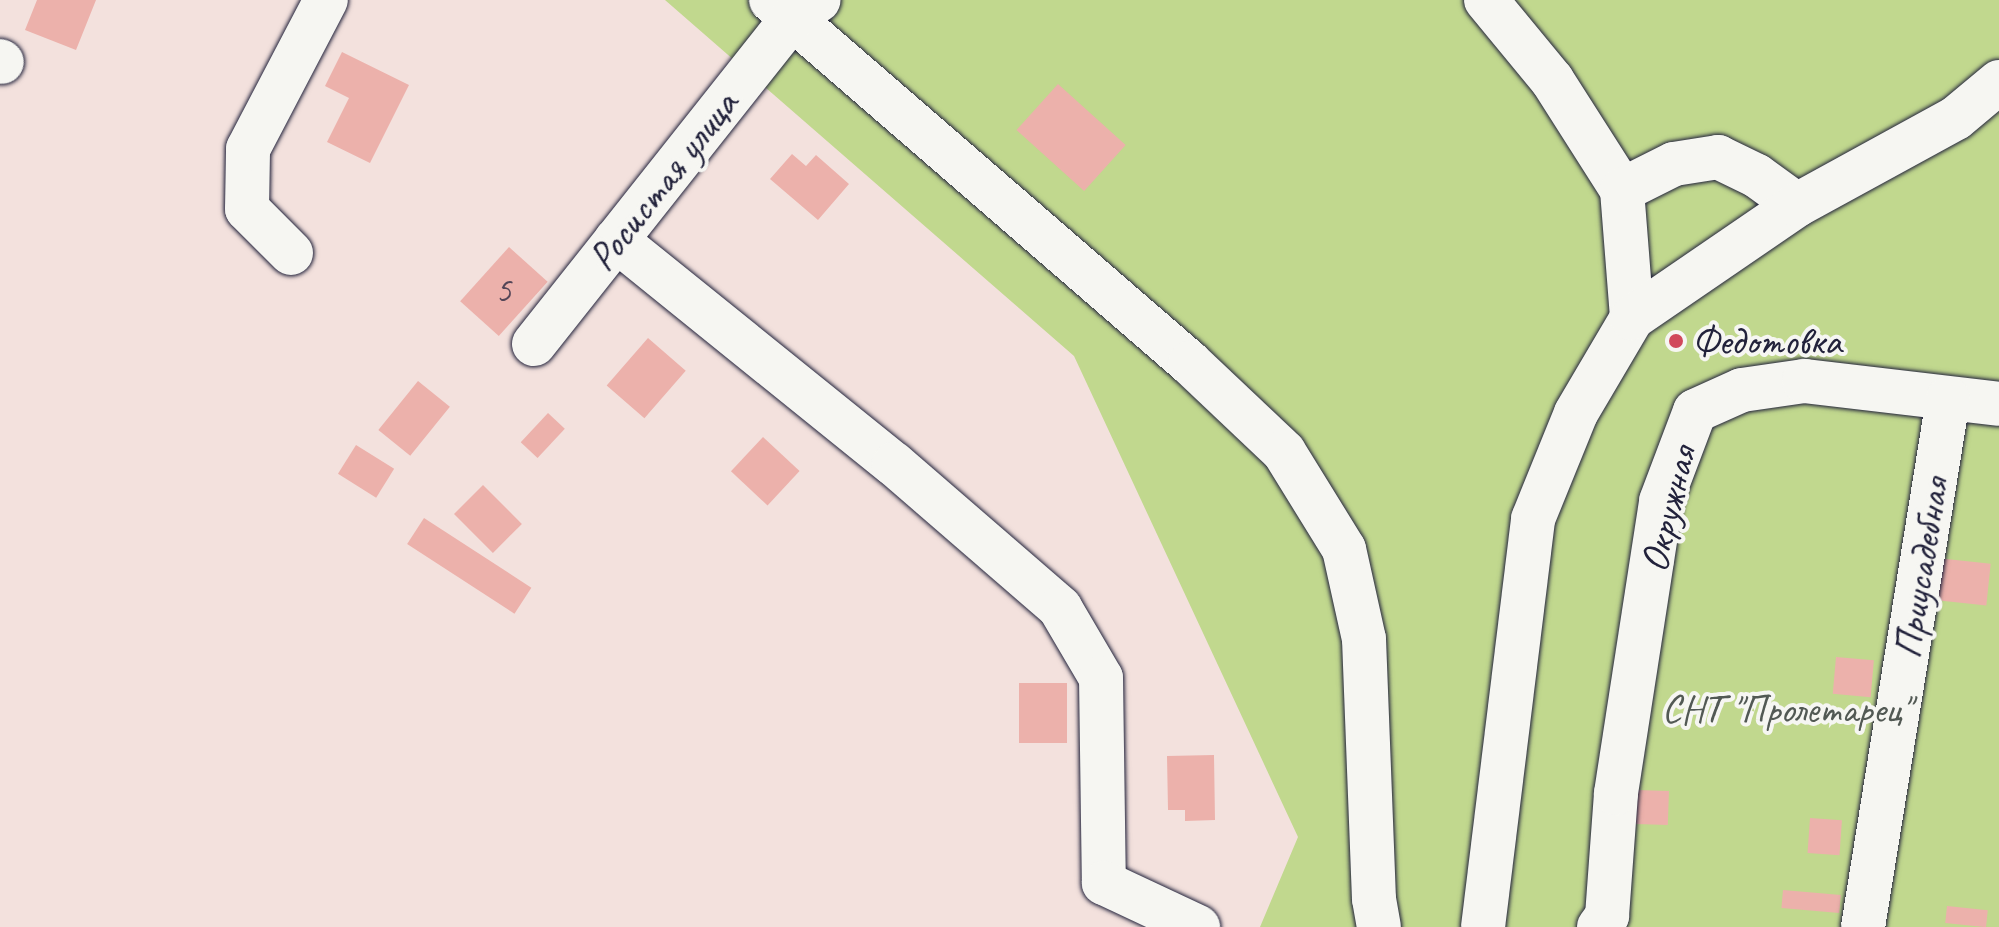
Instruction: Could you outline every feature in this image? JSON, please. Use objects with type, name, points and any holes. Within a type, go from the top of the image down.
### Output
[{"type":"street","points":[[291,253],[247,209],[248,149],[326,0]]},
{"type":"street","points":[[1486,0],[1552,80],[1622,190],[1632,318]]},
{"type":"street","points":[[794,6],[1190,363],[1284,452],[1344,549],[1364,639],[1374,899],[1379,927]]},
{"type":"street","name":"Росистая улица","points":[[534,344],[794,6]]},
{"type":"street","points":[[1483,927],[1533,519],[1576,413],[1632,318],[1797,205],[1956,118],[1999,82]]},
{"type":"street","points":[[1622,190],[1674,164],[1718,157],[1757,176],[1797,205]]},
{"type":"street","points":[[616,240],[894,464],[1060,608],[1101,678],[1104,883],[1198,927]]},
{"type":"street","name":"Окружная","points":[[1603,921],[1616,793],[1661,501],[1695,411],[1742,390],[1804,381],[1999,404]]},
{"type":"street","name":"Приусадебная","points":[[1863,927],[1948,399]]},
{"type":"green space","name":"СНТ \"Пролетарец\"","points":[[665,0],[1999,0],[1999,927],[1260,927],[1298,837],[1074,356]]},
{"type":"building","points":[[37,0],[96,0],[76,50],[25,30]]},
{"type":"building","points":[[342,52],[409,85],[370,163],[327,142],[349,98],[325,86]]},
{"type":"building","points":[[1058,84],[1126,145],[1084,191],[1017,130]]},
{"type":"building","points":[[792,154],[806,166],[816,155],[849,184],[818,220],[770,179]]},
{"type":"building","points":[[509,247],[548,282],[499,336],[460,301]]},
{"type":"building","points":[[648,338],[686,371],[644,418],[607,386]]},
{"type":"building","points":[[418,381],[450,407],[410,456],[378,430]]},
{"type":"building","points":[[548,413],[565,429],[538,458],[521,442]]},
{"type":"building","points":[[763,437],[800,471],[768,505],[731,471]]},
{"type":"building","points":[[356,445],[394,469],[376,498],[338,474]]},
{"type":"building","points":[[483,485],[522,524],[493,553],[454,514]]},
{"type":"building","points":[[424,518],[531,588],[514,614],[407,544]]},
{"type":"building","points":[[1937,558],[1991,564],[1986,605],[1933,600]]},
{"type":"building","points":[[1836,657],[1874,660],[1871,697],[1833,694]]},
{"type":"building","points":[[1019,683],[1067,683],[1067,743],[1019,743]]},
{"type":"building","points":[[1214,755],[1215,820],[1185,821],[1185,810],[1168,810],[1167,756]]},
{"type":"building","points":[[1637,790],[1669,791],[1668,825],[1636,824]]},
{"type":"building","points":[[1810,818],[1842,820],[1839,855],[1808,853]]},
{"type":"building","points":[[1783,890],[1841,895],[1839,913],[1781,908]]},
{"type":"building","points":[[1947,906],[1988,910],[1986,927],[1945,923]]},
{"type":"place","name":"Федотовка","points":[[1676,341]]}]
